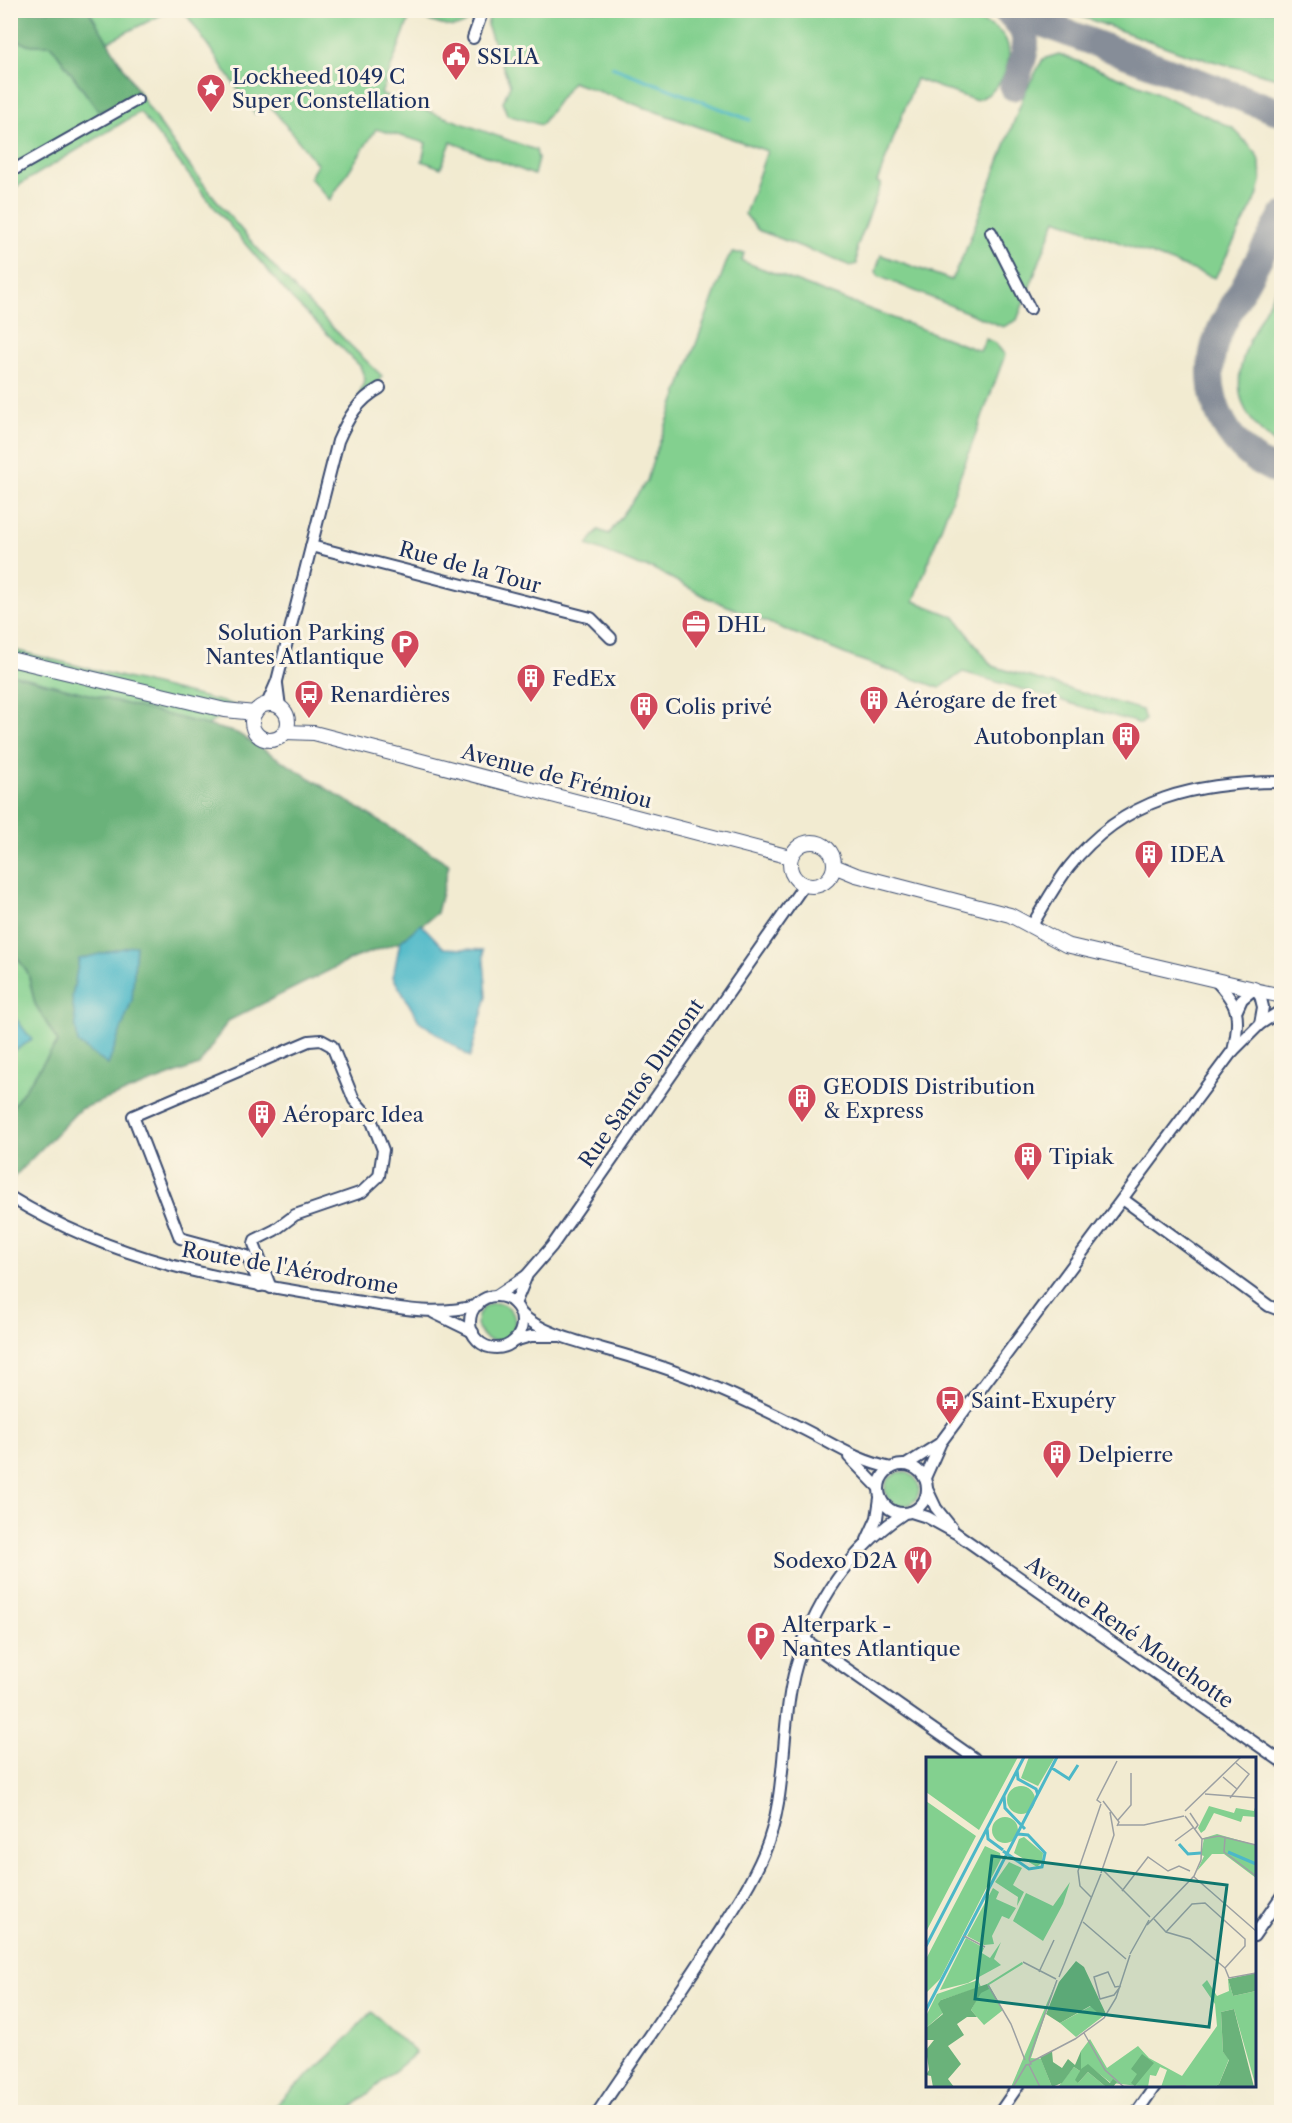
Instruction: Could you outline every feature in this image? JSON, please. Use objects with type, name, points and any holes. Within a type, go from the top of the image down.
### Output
[{"type":"main road","points":[[10,659],[254,717],[273,706],[286,725],[276,739],[267,739],[257,733],[254,717]]},
{"type":"main road","name":"Avenue de Frémiou","points":[[286,725],[790,857]]},
{"type":"main road","points":[[813,841],[826,846],[834,858],[834,866],[824,883],[818,886],[804,885],[790,871],[790,857],[799,846],[813,841]]},
{"type":"main road","points":[[834,866],[856,875],[998,912],[1032,926],[1066,945],[1281,996]]},
{"type":"street","points":[[473,38],[483,10]]},
{"type":"street","points":[[10,172],[137,100]]},
{"type":"street","points":[[992,232],[1029,309]]},
{"type":"street","points":[[273,706],[277,681],[339,441],[348,418],[368,395],[380,388]]},
{"type":"street","name":"Rue de la Tour","points":[[312,546],[591,618],[611,638]]},
{"type":"street","points":[[1032,926],[1067,869],[1084,850],[1113,825],[1140,808],[1198,787],[1231,783],[1281,782]]},
{"type":"street","name":"Rue Santos Dumont","points":[[518,1308],[527,1275],[552,1246],[804,885]]},
{"type":"street","points":[[1215,980],[1230,996],[1237,1010],[1238,1032],[1233,1051]]},
{"type":"street","points":[[1237,1010],[1242,999],[1256,990],[1263,1006],[1260,1024]]},
{"type":"street","points":[[598,2112],[702,1959],[741,1898],[764,1853],[781,1787],[791,1689],[804,1639],[821,1601],[863,1549],[886,1525],[924,1502],[926,1484],[941,1442],[1124,1200],[1233,1051],[1260,1024],[1281,1010]]},
{"type":"street","points":[[321,1040],[332,1046],[354,1100],[370,1119],[383,1150],[383,1160],[378,1179],[368,1188],[295,1215],[254,1241],[265,1287],[248,1256],[180,1238],[133,1116],[309,1041],[321,1040]]},
{"type":"street","name":"Route de l'Aérodrome","points":[[10,1197],[88,1238],[161,1264],[265,1287],[434,1313],[473,1332]]},
{"type":"street","points":[[1124,1200],[1269,1306],[1281,1311]]},
{"type":"street","points":[[527,1275],[478,1305],[471,1318],[473,1332],[480,1342],[488,1347],[504,1347],[531,1336],[562,1336]]},
{"type":"street","points":[[496,1296],[518,1308],[525,1318],[562,1336],[652,1363],[705,1385],[801,1427],[848,1455],[891,1468],[906,1465],[941,1442]]},
{"type":"street","name":"Route de l'Aérodrome","points":[[434,1313],[478,1305]]},
{"type":"street","points":[[514,1341],[518,1336],[522,1321],[518,1308]]},
{"type":"street","points":[[848,1455],[878,1487],[880,1498],[877,1518],[863,1549]]},
{"type":"street","points":[[906,1465],[914,1467],[926,1484]]},
{"type":"street","points":[[878,1487],[885,1473],[891,1468]]},
{"type":"street","name":"Avenue René Mouchotte","points":[[926,1484],[936,1508],[956,1533]]},
{"type":"street","points":[[880,1498],[887,1509],[907,1513]]},
{"type":"street","name":"Avenue René Mouchotte","points":[[907,1513],[927,1517],[956,1533],[1281,1762]]},
{"type":"street","points":[[804,1639],[973,1757]]},
{"type":"street","points":[[1256,1933],[1281,1895]]},
{"type":"street","points":[[999,2112],[1017,2087]]},
{"type":"street","points":[[1137,2112],[1154,2087]]},
{"type":"green space","points":[[492,10],[947,11],[994,27],[1006,39],[1009,49],[1005,72],[1000,82],[984,97],[974,100],[916,79],[877,182],[881,184],[857,247],[857,264],[851,266],[758,230],[745,214],[767,151],[572,82],[541,125],[507,115],[503,102],[510,85],[487,25]]},
{"type":"green space","points":[[10,11],[89,11],[138,91],[99,112],[51,45],[27,45],[11,36]]},
{"type":"green space","points":[[89,11],[169,11],[107,42]]},
{"type":"green space","points":[[184,11],[475,11],[470,20],[455,27],[437,24],[411,14],[381,94],[536,150],[538,159],[534,175],[451,142],[441,168],[422,161],[426,143],[376,129],[330,200],[310,178],[317,164],[267,102],[255,114]]},
{"type":"green space","points":[[1066,11],[1281,11],[1281,79],[1186,54]]},
{"type":"green space","points":[[11,36],[27,45],[51,45],[99,112],[138,91],[192,168],[251,241],[282,276],[382,376],[377,383],[359,395],[365,379],[360,366],[291,298],[209,201],[140,112],[11,190]]},
{"type":"green space","points":[[1059,54],[1149,89],[1233,128],[1256,153],[1260,164],[1261,181],[1257,197],[1215,278],[1056,219],[1017,320],[1003,327],[878,276],[876,271],[881,255],[951,280],[965,252],[1025,92],[1043,59]]},
{"type":"green space","points":[[732,253],[744,253],[742,261],[980,351],[986,339],[995,343],[1005,355],[914,601],[955,617],[992,666],[1142,710],[1145,720],[1141,724],[963,672],[940,688],[852,657],[708,598],[652,568],[640,566],[587,545],[598,530],[609,534],[647,481],[728,258]]},
{"type":"green space","points":[[1281,279],[1282,447],[1258,428],[1245,409],[1239,388],[1241,367],[1247,346]]},
{"type":"green space","points":[[10,649],[235,705],[207,726],[11,674]]},
{"type":"green space","points":[[11,674],[237,733],[449,864],[437,913],[400,942],[354,958],[228,1021],[199,1065],[80,1109],[11,1180],[11,1109],[58,1042],[35,1004],[28,973],[11,949]]},
{"type":"green space","points":[[11,949],[28,973],[35,1004],[58,1042],[11,1109]]},
{"type":"green space","points":[[496,1303],[509,1309],[515,1322],[509,1335],[496,1341],[483,1335],[477,1322],[483,1309]]},
{"type":"green space","points":[[902,1472],[914,1477],[919,1489],[914,1501],[902,1506],[890,1501],[885,1489],[890,1477]]},
{"type":"green space","points":[[372,2012],[416,2053],[346,2112],[268,2112],[331,2055]]},
{"type":"water","points":[[421,924],[444,948],[483,950],[487,996],[470,1057],[419,1021],[393,977],[400,942]]},
{"type":"water","points":[[136,945],[132,1000],[108,1065],[78,1043],[72,997],[79,959]]},
{"type":"water","points":[[11,1012],[32,1040],[11,1053]]},
{"type":"waterway","points":[[612,67],[750,120]]},
{"type":"taxiway","points":[[1006,10],[1282,113]]},
{"type":"taxiway","points":[[1006,11],[1016,20],[1025,38],[1024,56],[1013,87]]},
{"type":"taxiway","points":[[1282,216],[1222,326],[1214,347],[1211,367],[1216,406],[1234,439],[1264,465],[1282,473]]},
{"type":"place","name":"SSLIA","points":[[456,82]]},
{"type":"place","name":"Lockheed 1049 C Super Constellation","points":[[211,114]]},
{"type":"place","name":"DHL","points":[[696,650]]},
{"type":"place","name":"Solution Parking Nantes Atlantique","points":[[405,670]]},
{"type":"place","name":"FedEx","points":[[531,704]]},
{"type":"place","name":"Renardières","points":[[309,720]]},
{"type":"place","name":"Aérogare de fret","points":[[874,726]]},
{"type":"place","name":"Colis privé","points":[[644,732]]},
{"type":"place","name":"Autobonplan","points":[[1126,762]]},
{"type":"place","name":"IDEA","points":[[1149,880]]},
{"type":"place","name":"GEODIS Distribution & Express","points":[[802,1124]]},
{"type":"place","name":"Aéroparc Idea","points":[[262,1140]]},
{"type":"place","name":"Tipiak","points":[[1028,1182]]},
{"type":"place","name":"Saint-Exupéry","points":[[950,1426]]},
{"type":"place","name":"Delpierre","points":[[1057,1480]]},
{"type":"place","name":"Sodexo D2A","points":[[918,1586]]},
{"type":"place","name":"Alterpark - Nantes Atlantique","points":[[761,1662]]}]
